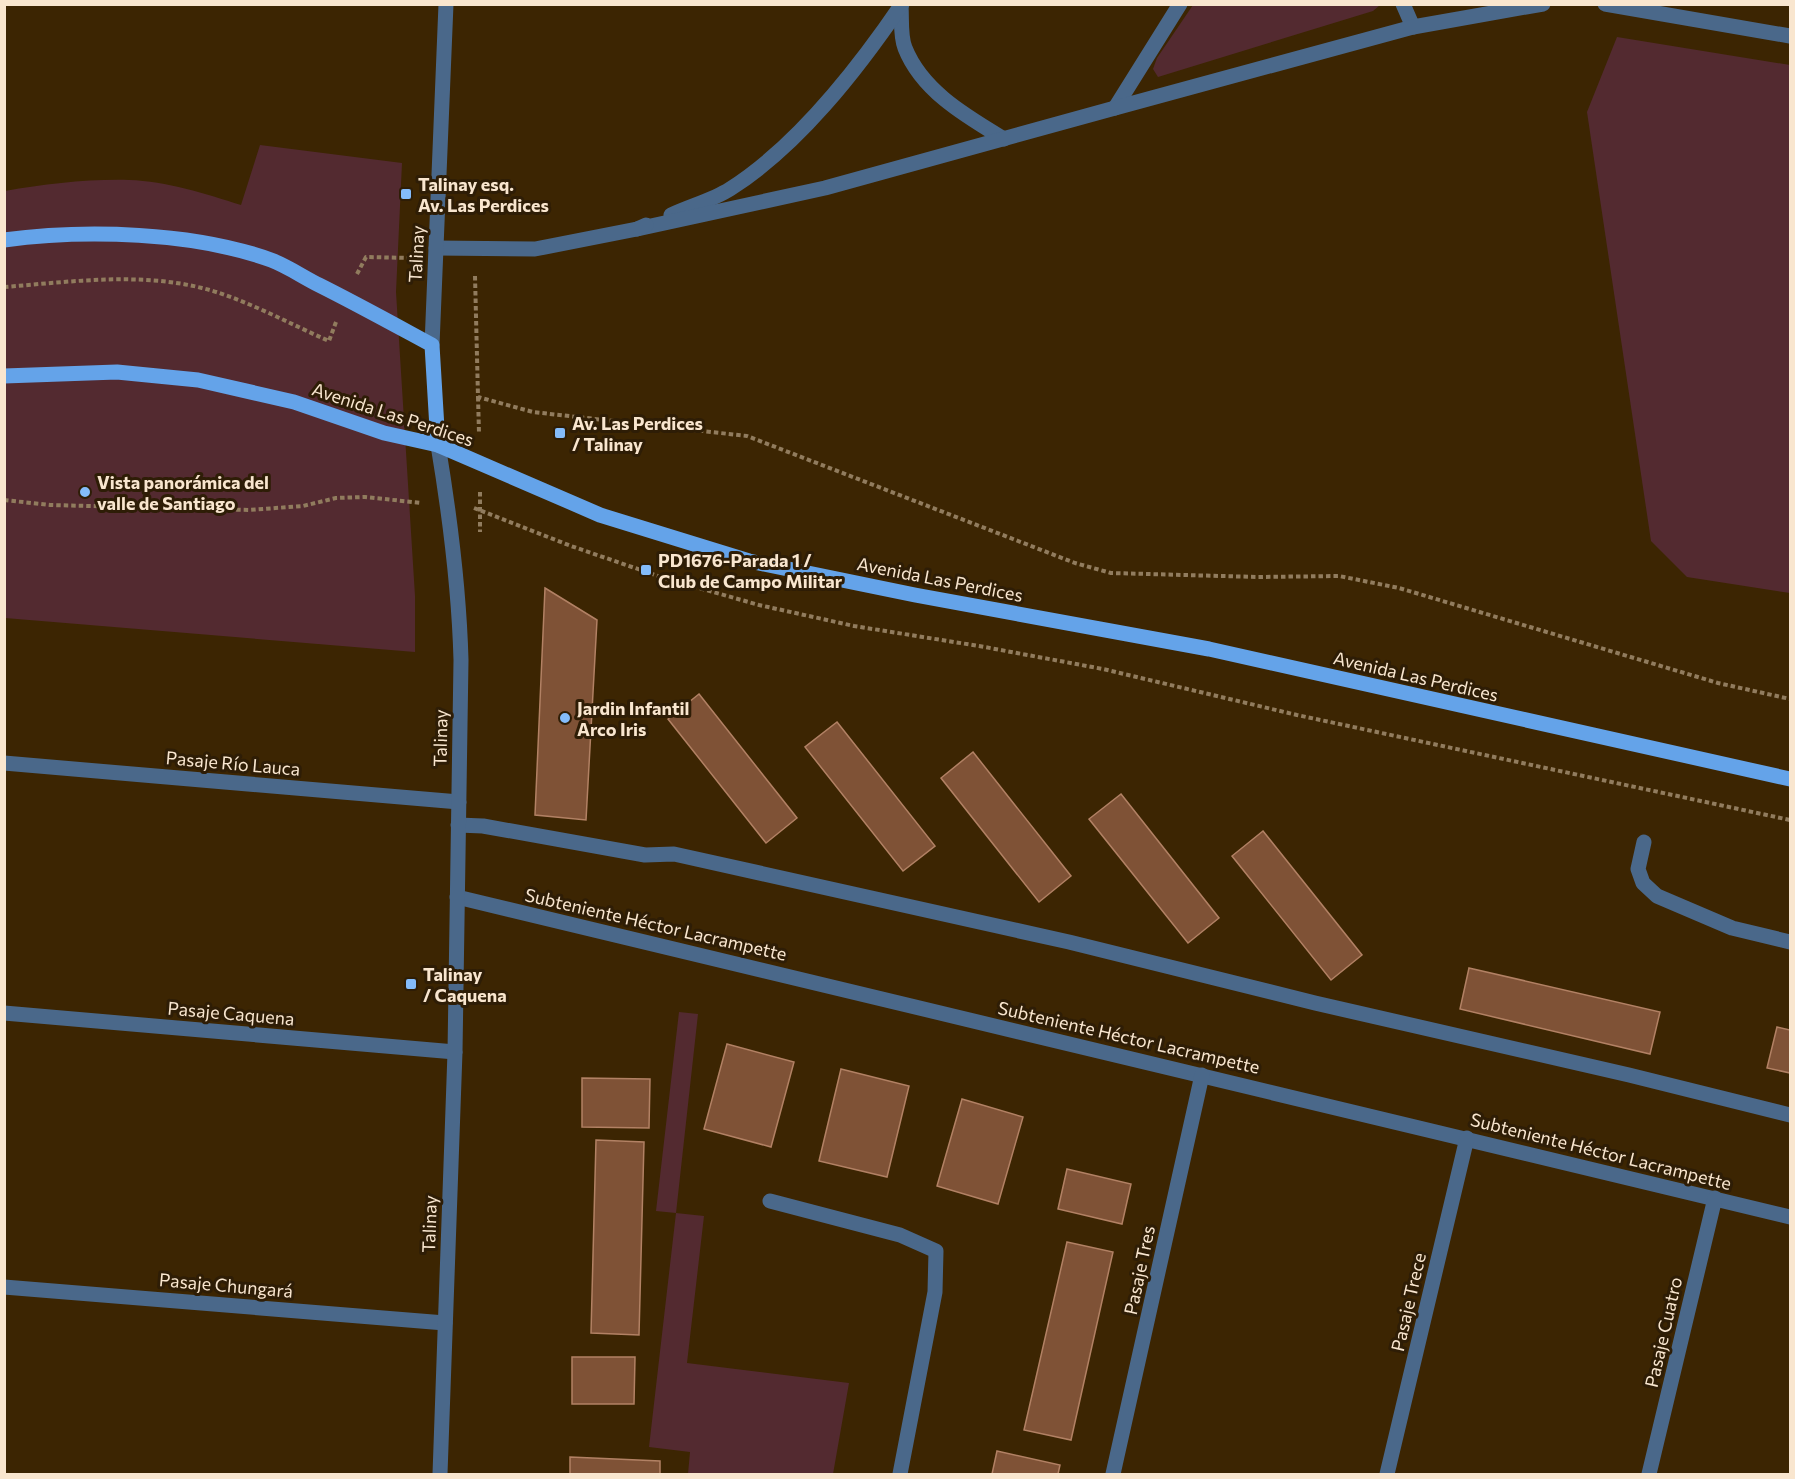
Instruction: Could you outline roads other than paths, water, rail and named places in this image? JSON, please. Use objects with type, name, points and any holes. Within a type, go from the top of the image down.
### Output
[{"type":"main road","points":[[4,240],[90,235],[171,238],[215,244],[272,260],[432,345]]},
{"type":"main road","name":"Talinay","points":[[432,345],[438,445]]},
{"type":"main road","name":"Avenida Las Perdices","points":[[4,376],[117,372],[198,380],[294,402],[384,433],[438,445],[600,515],[748,561],[915,595],[1209,649],[1786,776]]},
{"type":"street","name":"Talinay","points":[[432,345],[446,4]]},
{"type":"street","points":[[1115,108],[1180,4]]},
{"type":"street","points":[[1403,4],[1413,27]]},
{"type":"street","points":[[436,256],[535,249],[825,188],[1413,27],[1543,4]]},
{"type":"street","points":[[1605,4],[1791,36]]},
{"type":"street","points":[[637,229],[729,190],[792,141],[869,52],[901,5]]},
{"type":"street","points":[[901,5],[904,46],[922,78],[961,113],[1004,139]]},
{"type":"street","name":"Talinay","points":[[438,445],[460,603],[461,660],[454,1052],[440,1474]]},
{"type":"street","name":"Pasaje Río Lauca","points":[[4,763],[459,802]]},
{"type":"street","points":[[458,825],[483,826],[645,855],[674,854],[1069,942],[1315,1003],[1629,1075],[1791,1115]]},
{"type":"street","points":[[1644,842],[1638,869],[1643,883],[1657,896],[1732,928],[1791,942]]},
{"type":"street","name":"Subteniente Héctor Lacrampette","points":[[457,897],[1791,1216]]},
{"type":"street","name":"Pasaje Caquena","points":[[4,1013],[454,1052]]},
{"type":"street","name":"Pasaje Tres","points":[[1113,1474],[1202,1075]]},
{"type":"street","name":"Pasaje Trece","points":[[1387,1474],[1467,1138]]},
{"type":"street","name":"Pasaje Cuatro","points":[[1649,1474],[1715,1198]]},
{"type":"street","points":[[770,1202],[900,1235],[936,1251],[935,1292],[900,1474]]},
{"type":"street","name":"Pasaje Chungará","points":[[4,1287],[445,1323]]},
{"type":"place","name":"Talinay esq. Av. Las Perdices","points":[[406,194]]},
{"type":"place","name":"Av. Las Perdices / Talinay","points":[[560,433]]},
{"type":"place","name":"Vista panorámica del valle de Santiago","points":[[85,492]]},
{"type":"place","name":"PD1676-Parada 1 / Club de Campo Militar","points":[[646,570]]},
{"type":"place","name":"Jardin Infantil Arco Iris","points":[[565,718]]},
{"type":"place","name":"Talinay / Caquena","points":[[411,984]]}]
